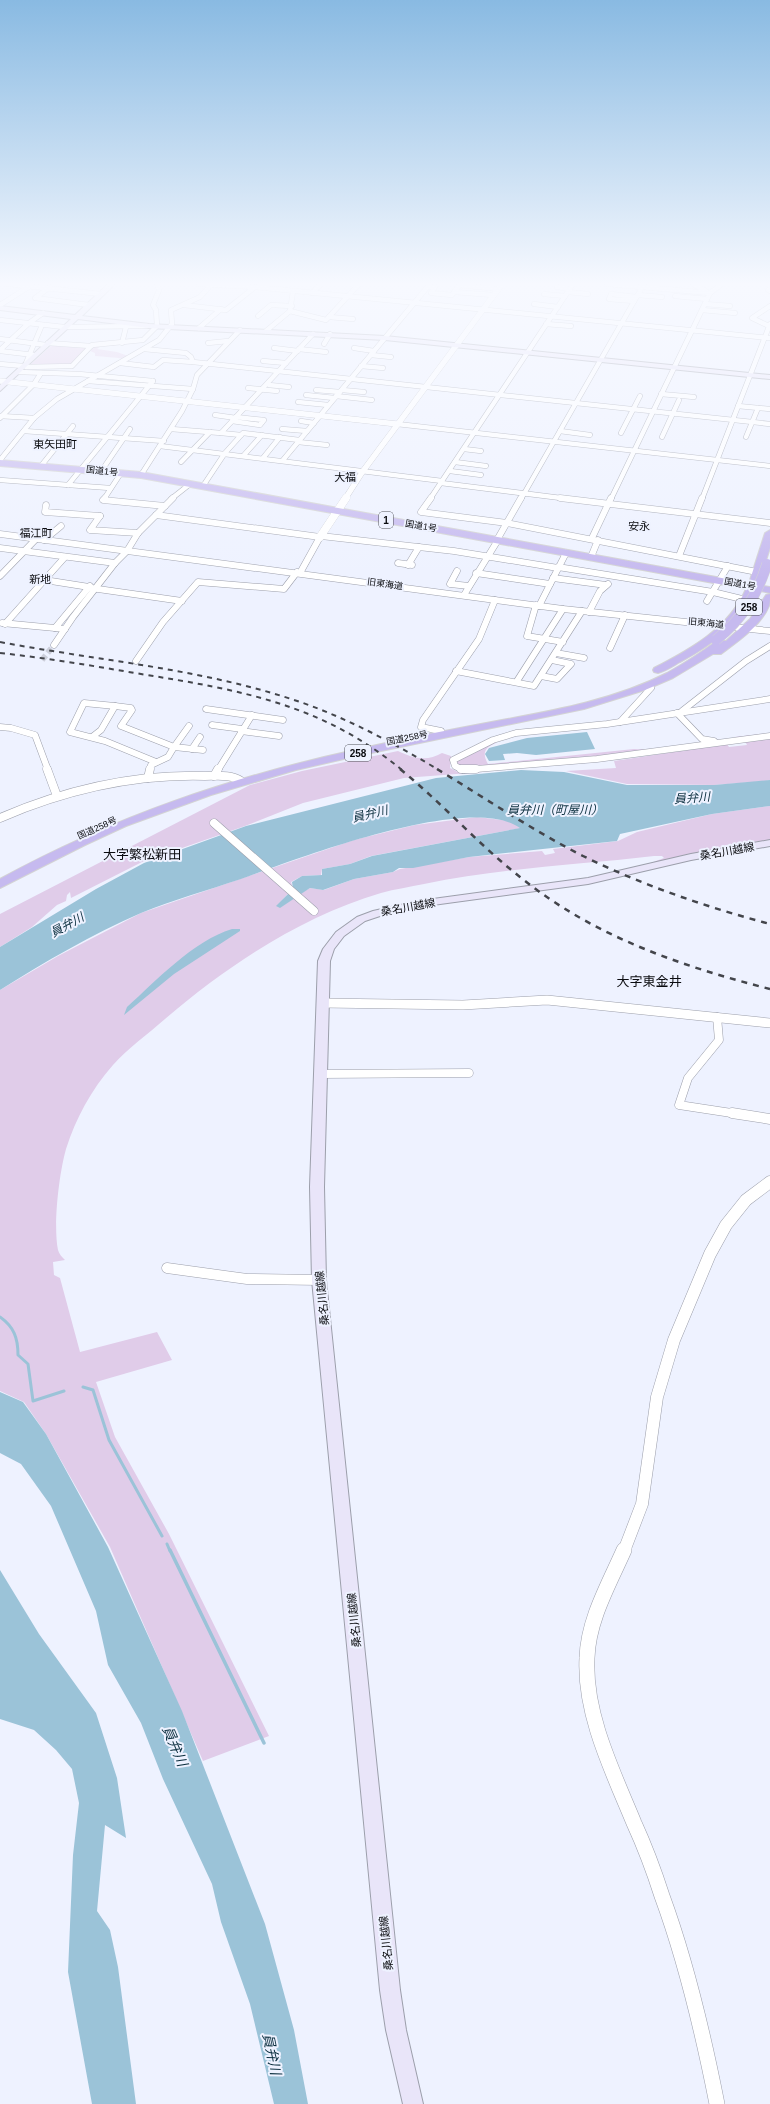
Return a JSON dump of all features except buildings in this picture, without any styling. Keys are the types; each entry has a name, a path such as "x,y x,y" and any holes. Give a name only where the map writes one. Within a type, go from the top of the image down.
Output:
{"highway":[{"name":"国道1号","path":"0,462 102,470 142,475 770,590"},
{"path":"546,710 619,686 656,671 693,650 725,625 746,600 758,572 770,533"},
{"name":"国道258号","path":"0,884 44,858 84,839 144,814 239,779 596,702 646,686 682,668 719,641 748,609 761,583 770,553"},
{"name":"国道258号","path":"0,877 45,852 131,813 239,779 333,753 546,710 590,699 653,677 678,665 735,632 755,610 770,579"},
{"path":"508,722 534,721 604,705 651,688 693,669 733,641 747,628 769,603"}],"main road":[{"name":"桑名川越線","path":"413,2104 396,2030 390,1990 319,1280 317,1187 320,1074 324,968 329,949 334,941 349,927 377,913 418,904 588,881 691,857 769,844"}],"street":[{"path":"15,382 246,406 770,466"},
{"path":"0,462 34,418 57,399 86,382"},
{"path":"100,382 148,387 193,389"},
{"path":"68,485 152,382"},
{"path":"142,475 171,429 193,389 195,382"},
{"path":"221,433 268,382"},
{"path":"283,460 347,382"},
{"path":"379,382 770,424"},
{"path":"136,661 163,622 199,581 284,589 299,572 363,471 428,382"},
{"path":"508,382 450,471 421,512 507,523 592,538 758,572"},
{"path":"464,595 588,382"},
{"path":"592,538 667,382"},
{"path":"679,556 694,514 747,382"},
{"path":"1,417 34,384"},
{"path":"266,385 289,387"},
{"path":"248,388 277,391"},
{"path":"316,390 372,400"},
{"path":"306,395 364,392"},
{"path":"661,394 694,397"},
{"path":"621,433 640,396"},
{"path":"662,437 679,400"},
{"path":"298,402 328,405"},
{"path":"738,406 770,409"},
{"path":"746,438 758,408"},
{"path":"215,415 235,419 260,424 264,420 235,419"},
{"path":"1,417 34,418"},
{"path":"301,421 314,423"},
{"path":"41,466 73,426"},
{"path":"102,470 130,429"},
{"path":"171,429 241,435 243,433 280,437 311,447"},
{"path":"282,429 306,432"},
{"path":"24,431 164,441"},
{"path":"560,431 590,435"},
{"path":"181,462 210,432"},
{"path":"203,486 225,453 241,435"},
{"path":"244,455 262,435"},
{"path":"263,458 280,437"},
{"path":"297,442 327,445"},
{"path":"160,446 244,455 609,504 770,523"},
{"path":"464,449 481,451"},
{"path":"455,462 486,466"},
{"path":"450,471 482,475"},
{"path":"121,473 103,500 165,506"},
{"path":"0,480 110,488"},
{"path":"55,628 112,563 127,551 138,533 190,484"},
{"path":"46,505 45,512 100,516 90,530 138,533"},
{"path":"156,515 321,537 488,556 713,592 746,600"},
{"path":"44,540 61,526"},
{"name":"旧東海道","path":"0,534 299,572 563,609 725,625 770,631"},
{"path":"0,576 36,539"},
{"path":"591,557 598,540"},
{"path":"398,563 410,565 419,547"},
{"path":"0,548 112,563"},
{"path":"563,642 528,636 538,605 566,552"},
{"path":"2,624 65,557"},
{"path":"707,600 728,566"},
{"path":"456,571 450,584 469,586"},
{"path":"476,573 550,584"},
{"path":"589,612 600,591 614,576"},
{"path":"553,578 606,585"},
{"path":"51,581 182,601"},
{"path":"54,645 91,587"},
{"path":"441,731 421,728 433,705 479,639 495,600"},
{"path":"517,681 563,609"},
{"path":"456,671 517,681 534,686 582,611"},
{"path":"610,648 625,615"},
{"path":"2,624 64,629"},
{"path":"679,713 746,661 770,646"},
{"path":"556,653 584,658"},
{"path":"541,676 557,679 571,664 552,660"},
{"path":"620,722 651,688"},
{"path":"770,700 620,722 516,733 492,740 453,760 453,763 463,770 554,763 770,736"},
{"path":"156,762 92,737 70,732 84,703 115,706 132,710 122,726 174,747 203,750"},
{"path":"92,737 101,730 115,706"},
{"path":"206,709 283,720"},
{"path":"679,713 687,726 693,727 704,740 739,740"},
{"path":"214,776 241,730 252,715"},
{"path":"212,725 279,736"},
{"path":"148,778 151,765 168,757 190,726"},
{"path":"0,727 11,728 35,735 57,796"},
{"path":"192,749 200,737"},
{"path":"0,818 57,796 148,778 214,776 239,779"},
{"path":"214,823 314,910"},
{"path":"323,1003 463,1005 547,1000 770,1023"},
{"path":"717,1017 719,1040 688,1078 679,1105 770,1119"},
{"path":"320,1074 469,1073"},
{"path":"717,2104 704,2035 688,1974 645,1850 607,1755 588,1681 586,1659 590,1636 602,1601 638,1517 645,1487 657,1397 670,1349 720,1234 740,1205 760,1188 770,1182"},
{"path":"167,1268 247,1279 319,1280"}],"shaded area":[{"path":"770,733 770,780 766,781 714,785 627,784 566,771 616,768 614,761 727,744 729,747 747,745 734,737"},
{"path":"494,741 496,743 485,751 485,757 488,764 634,749 659,750 590,759 467,768 457,766 456,761"},
{"path":"398,751 409,756 420,758 436,756 442,753 451,756 450,768 458,772 483,772 404,778 303,803 245,826 142,862 71,898 70,892 67,895 66,901 57,905 32,927 0,947 0,914 250,785 302,771"},
{"path":"770,806 770,840 735,844 632,870 664,858 662,856 654,856 481,874 381,893 323,915 294,929 267,945 214,980 189,999 138,1041 119,1059 91,1094 74,1126 63,1159 56,1214 56,1227 58,1250 65,1260 53,1262 54,1275 60,1278 80,1352 157,1332 172,1360 96,1382 115,1437 169,1534 269,1736 203,1761 110,1547 46,1434 24,1402 0,1391 0,990 58,956 141,913 354,840 415,825 477,817 511,821 521,828 371,856 350,864 322,869 321,875 302,876 291,882 293,888 277,906 310,888 324,890 354,879 393,872 400,869 469,857 542,851 545,855 555,853 553,849 618,841 637,832 712,814"}],"water":[{"path":"587,732 595,749 536,755 517,753 503,754 505,760 489,761 485,754 489,748 527,738"},
{"name":"員弁川（町屋川）","path":"521,770 564,772 627,785 714,785 770,780 770,806 712,814 620,834 617,841 469,857 413,868 399,868 393,872 354,879 323,890 310,888 280,908 276,906 293,889 292,882 302,876 322,875 322,869 350,864 372,856 520,828 496,819 463,818 425,823 383,832 301,858 141,913 69,949 0,990 0,947 96,889 144,863 246,826 436,778"},
{"path":"232,929 240,929 240,931 174,974 124,1015 127,1007 176,962 203,942"},
{"name":"員弁川","path":"0,1392 23,1402 46,1434 108,1547 182,1711 265,1924 294,2030 308,2104 274,2104 250,2004 221,1922 212,1884 163,1779 141,1723 108,1665 96,1611 51,1506 21,1464 0,1453"},
{"path":"0,1570 39,1634 96,1713 117,1778 126,1838 105,1825 97,1911 110,1930 118,1967 136,2104 92,2104 68,1972 73,1855 79,1803 72,1769 56,1750 34,1730 0,1719"}],"waterway":[{"path":"0,1317 12,1329 16,1338 18,1355 28,1364 33,1401 64,1391"},
{"path":"83,1387 93,1390 109,1440 162,1536"},
{"path":"167,1544 170,1551"},
{"path":"170,1550 264,1743"}],"tunnel":[{"path":"42,660 54,645"}],"railway":[{"path":"0,642 153,667 266,691 303,703 356,725 439,770"},
{"path":"0,653 70,662 212,686 279,703 341,729 372,748 402,770"},
{"path":"400,769 520,877 548,898 577,916 607,932 671,959 703,970 770,989"},
{"path":"437,769 545,836 605,867 651,886 722,910 770,924"}],"district":[{"name":"東矢田町","path":"55,444"},
{"name":"大福","path":"345,477"},
{"name":"安永","path":"639,526"},
{"name":"福江町","path":"36,533"},
{"name":"新地","path":"40,579"},
{"name":"大字繁松新田","path":"142,854"},
{"name":"大字東金井","path":"649,981"}]}
